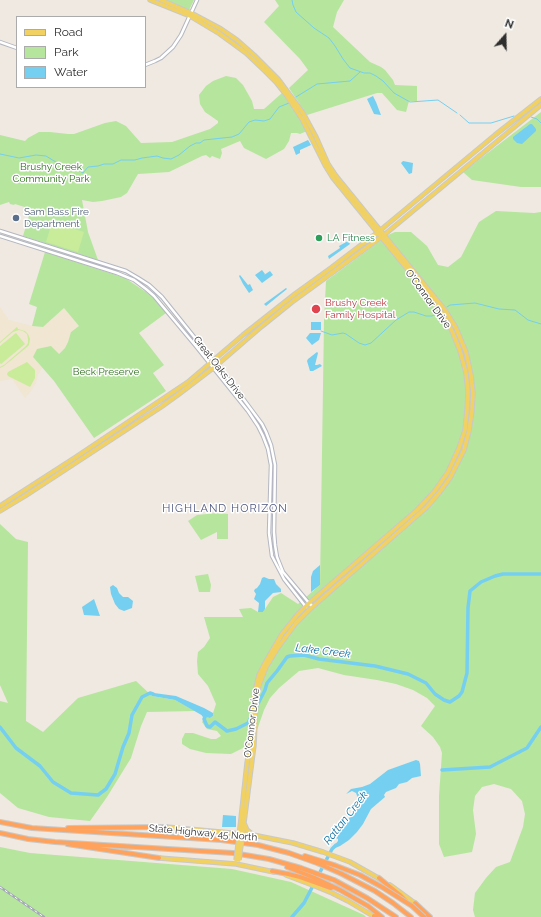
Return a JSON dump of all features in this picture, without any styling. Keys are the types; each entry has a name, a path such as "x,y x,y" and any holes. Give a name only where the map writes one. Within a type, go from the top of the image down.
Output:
{"highway":[{"name":"State Highway 45 North","path":"0,822 32,828 221,840 240,842 273,849 317,863 342,874 369,888 393,903 411,917"},
{"path":"53,829 75,827 166,827"},
{"name":"State Highway 45 North","path":"0,833 28,839 55,842 218,851 269,859 301,868 334,880 361,894 396,917"},
{"path":"55,842 159,858"},
{"path":"289,853 300,854 345,869 367,879 396,895 412,906 423,917"},
{"path":"275,861 330,885 356,899 382,917"},
{"path":"272,871 307,879 356,899"},
{"path":"379,878 401,894 423,917"},
{"path":"415,903 431,917"}],"main road":[{"name":"O'Connor Drive","path":"150,0 190,14 235,44 266,70 287,96 302,119 334,180 358,206 363,209 379,231"},
{"name":"O'Connor Drive","path":"161,0 221,29 237,40 278,78 303,112 328,164 352,199 383,236 442,313 452,331 460,351 466,372 468,392 465,430 460,448 448,472 434,492 417,510 307,605 282,634 259,685 256,700 247,802 241,835"},
{"path":"0,506 188,382 243,335 379,231 541,99"},
{"path":"510,130 513,125 541,102"},
{"path":"0,511 175,397 292,302 383,236 541,105"},
{"path":"500,138 506,128 528,109"},
{"name":"O'Connor Drive","path":"276,648 312,606 421,512 435,498 450,478 458,464 464,450 469,431 473,393 471,375 466,352 456,328 445,310 383,236"},
{"path":"306,292 305,288 309,284"},
{"path":"292,302 301,290"},
{"path":"137,423 137,418 166,399 171,393"},
{"path":"102,445 106,439 132,422 133,419"},
{"name":"O'Connor Drive","path":"237,865 247,763 254,729"},
{"path":"244,822 247,830 253,834"},
{"path":"166,827 241,835 253,834 276,838 307,846 339,858 360,867 379,878"},
{"path":"159,858 237,865 272,871 321,888 348,901 375,917"},
{"path":"401,894 415,903"}],"street":[{"path":"146,65 161,58 173,47 181,35 197,0"},
{"path":"0,42 16,48"},
{"name":"Great Oaks Drive","path":"0,231 123,270 149,285 162,297 215,366 232,392 258,426 268,449 271,465 269,534 272,556 284,579 307,605 312,606"},
{"name":"Great Oaks Drive","path":"0,236 117,273 134,280 158,301 212,362"},
{"name":"Great Oaks Drive","path":"215,366 236,389 262,424 271,445 275,465 274,532 277,557 283,572 309,610"},
{"path":"232,392 236,389"}],"shaded area":[{"path":"0,307 9,320 32,326 43,327 64,308 79,326 71,332 65,348 58,354 33,357 42,368 36,383 25,398 12,379 0,381"}],"green space":[{"path":"164,0 194,0 189,10"},
{"path":"275,0 344,0 337,12 333,27 370,62 385,70 395,85 417,86 417,101 409,101 406,112 397,110 382,93 377,93 307,115 289,88 308,70 300,59 264,22 279,6"},
{"name":"Brushy Creek Community Park","path":"226,76 236,78 243,85 252,101 254,109 264,109 282,93 307,131 300,134 291,133 289,141 284,149 266,159 244,148 240,141 221,149 222,153 220,159 212,156 210,158 206,155 169,172 138,174 127,193 121,197 93,202 82,200 88,232 98,260 23,236 31,209 10,204 9,202 0,205 0,135 25,141 39,132 74,134 105,123 116,121 126,126 141,143 172,142 210,129 218,123 218,121 205,112 200,104 199,95 206,86 213,81"},
{"path":"541,112 541,187 521,187 472,180 463,172"},
{"path":"496,211 541,212 541,917 475,917 473,910 475,893 496,867 510,862 523,827 525,814 522,801 511,789 494,784 482,787 475,796 473,810 476,834 472,852 444,857 439,844 439,796 442,753 433,737 421,726 435,706 427,698 413,690 396,684 344,675 318,668 299,671 270,698 256,733 251,742 245,747 231,754 206,753 190,749 182,744 182,739 185,733 193,733 211,739 216,739 221,736 217,731 207,729 202,722 205,717 210,718 213,716 216,704 208,686 198,674 198,652 204,647 210,638 204,617 243,617 239,609 251,608 258,612 263,612 273,597 281,593 298,604 320,585 324,321 326,281 388,235 395,232 411,232 427,246 438,265 448,267 461,257 479,222"},
{"path":"52,222 84,232 78,252 46,242"},
{"name":"Beck Preserve","path":"45,252 125,278 146,292 166,313 139,333 164,365 153,373 166,391 94,438 54,381 33,357 37,349 51,346 59,354 65,348 71,332 79,326 64,308 43,327 32,326 37,307 29,304"},
{"path":"17,327 28,334 30,339 29,345 0,368 28,343 27,334 19,330 13,332 0,343"},
{"path":"16,333 25,344 1,364 0,346"},
{"path":"27,362 35,370 35,378 30,387 8,376 7,374 8,372"},
{"path":"217,513 228,514 228,539 217,539 217,532 201,540 188,521 197,515"},
{"path":"0,524 16,539 28,542 26,721 43,732 78,698 136,681 152,696 175,700 195,711 147,712 131,758 90,821 49,817 18,808 0,793 0,701 8,703 0,685"},
{"path":"208,574 211,585 210,592 199,592 195,576"},
{"path":"0,847 30,853 232,869 291,882 366,917 0,917"}],"water":[{"path":"373,96 381,115 374,114 367,99"},
{"path":"532,124 536,131 522,144 517,143 513,137"},
{"path":"308,140 311,145 300,150 300,153 296,155 293,147"},
{"path":"403,161 413,163 412,173 409,174 401,163"},
{"path":"348,241 350,244 329,259 328,256 340,248 339,246"},
{"path":"262,270 265,274 264,275 270,271 273,275 262,283 255,275"},
{"path":"240,275 248,285 250,284 253,290 249,293 239,276"},
{"path":"286,288 287,289 266,306 264,304"},
{"path":"311,322 321,322 321,330 311,330"},
{"path":"310,333 321,333 319,340 312,345 306,338"},
{"path":"317,352 315,365 320,364 322,366 310,371 307,361"},
{"path":"320,565 320,585 311,592 311,577 313,571"},
{"path":"264,577 274,579 276,584 281,589 281,592 273,593 265,601 265,609 263,612 258,612 259,603 254,599 256,594 254,591"},
{"path":"113,585 123,597 128,597 133,601 132,608 124,611 119,609 111,594 110,587"},
{"path":"94,599 100,616 84,615 82,607"},
{"path":"150,693 176,696 204,708 213,713 213,716 210,718 205,717 175,700 152,696"},
{"path":"416,760 419,761 420,764 421,776 412,778 407,782 399,784 396,788 386,792 384,795 385,797 371,809 357,832 349,840 333,849 332,848 338,841 336,838 341,829 359,805 356,793 352,791 346,794 351,789 370,784 388,770"},
{"path":"223,815 236,816 236,827 222,827"}],"waterway":[{"path":"292,0 296,12 314,28 329,38 350,68 376,76 394,93 410,102 438,100 457,113"},
{"path":"296,97 317,84 350,81 360,72"},
{"path":"76,169 83,173 88,167 113,164 121,160 135,160 157,156 171,159 179,155 190,146 204,140 232,137 239,134 249,122 270,119 279,107 289,103"},
{"path":"460,115 469,123 491,123 514,116"},
{"path":"531,117 537,119 541,123"},
{"path":"0,154 19,158 36,155 46,156 59,164 72,167"},
{"path":"447,307 450,305 475,303 499,309 515,310 528,320 541,324"},
{"path":"321,331 332,335 343,333 365,345 371,343 396,320 409,312 426,316 432,316 438,313"},
{"name":"Lake Creek","path":"203,714 207,726 210,727 215,722 227,731 236,729 248,723 267,683 287,657 304,655 319,659 375,666 408,674 426,683 435,694 450,702 462,692 467,673 468,608 470,591 481,582 503,574 541,574"},
{"name":"Lake Creek","path":"0,727 16,748 40,766 53,782 71,793 98,795 106,789 115,774 129,733 132,715 142,697 150,693 153,694"},
{"name":"Rattan Creek","path":"442,770 490,767 527,748 541,727"},
{"name":"Rattan Creek","path":"292,917 304,903 332,849 336,845"}],"railway":[{"path":"0,887 44,917"}],"place":[{"name":"Sam Bass Fire Department","path":"16,218"},
{"name":"LA Fitness","path":"319,238"},
{"name":"Brushy Creek Family Hospital","path":"316,309"}],"district":[{"name":"HIGHLAND HORIZON","path":"225,509"}]}
